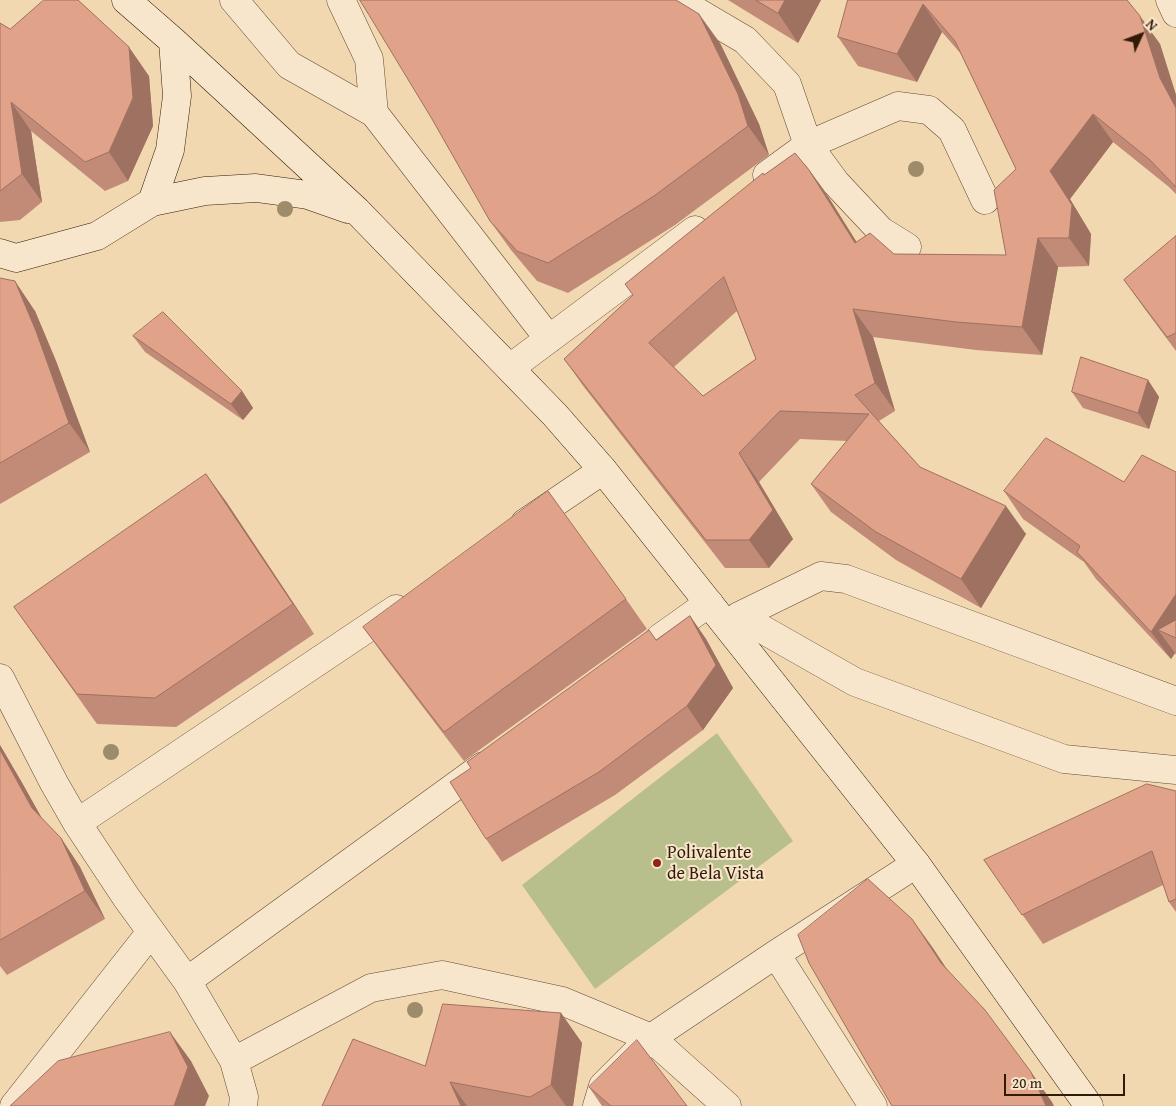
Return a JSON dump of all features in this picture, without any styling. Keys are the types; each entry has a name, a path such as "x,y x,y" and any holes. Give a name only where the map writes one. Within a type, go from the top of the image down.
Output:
{"street":[{"path":"126,0 357,211 554,415 603,470 709,603 733,621 854,682 1064,759 1176,770"},
{"path":"234,0 289,64 374,113 549,339"},
{"path":"341,0 369,59 374,113"},
{"path":"677,0 744,40 787,84 808,145 836,182 881,231 906,247"},
{"path":"1170,0 1176,13"},
{"path":"152,202 170,150 176,96 173,41"},
{"path":"745,192 808,145 898,106 929,110 952,130 985,200"},
{"path":"0,253 16,258 97,236 152,202 205,191 256,188 308,195 357,211"},
{"path":"510,368 714,215"},
{"path":"504,536 603,470"},
{"path":"733,621 821,576 846,579 1176,701"},
{"path":"78,823 414,597"},
{"path":"637,655 709,603"},
{"path":"733,621 916,864 1089,1106"},
{"path":"0,678 54,783 78,823 151,932 187,981 234,1061 244,1097 243,1106"},
{"path":"187,981 500,754"},
{"path":"597,1106 603,1086 651,1038 776,954 916,864"},
{"path":"14,1106 151,932"},
{"path":"776,954 873,1106"},
{"path":"234,1061 371,988 442,975 562,1001 651,1038 727,1106"}],"green space":[{"name":"Polivalente de Bela Vista","path":"717,733 793,841 595,989 522,885"}],"building":[{"path":"44,0 78,0 129,47 133,98 109,152 85,162 11,102 22,174 0,191 0,23 10,29"},
{"path":"360,0 676,0 699,14 738,94 748,126 654,196 548,263 517,251 490,221 432,119"},
{"path":"756,0 785,0 778,13"},
{"path":"848,0 1127,0 1140,16 1160,78 1176,108 1176,187 1149,159 1093,114 1050,171 1072,205 1069,238 1038,238 1022,327 956,322 853,309 875,383 855,395 920,467 1006,506 961,579 876,532 811,484 869,414 780,411 739,453 773,510 749,540 706,540 564,359 633,295 625,284 763,173 764,175 795,153 809,170 855,243 870,233 894,254 1006,255 994,190 1016,169 955,41 923,4 897,54 838,37","holes":["724,277 756,359 703,396 649,343"]},
{"path":"1176,236 1176,333 1167,337 1124,280"},
{"path":"0,278 15,281 36,331 69,423 0,463"},
{"path":"163,312 242,391 231,404 133,336"},
{"path":"1081,357 1148,380 1138,413 1072,392"},
{"path":"1046,438 1124,482 1142,455 1176,472 1176,594 1151,632 1077,552 1080,546 1004,491"},
{"path":"206,474 293,604 155,698 77,694 14,607"},
{"path":"548,491 626,599 444,732 363,627"},
{"path":"690,616 716,665 687,706 599,772 486,839 450,782 471,768 467,762 649,630 656,640"},
{"path":"1176,620 1176,638 1158,630"},
{"path":"0,750 32,808 61,838 85,891 0,940"},
{"path":"1147,784 1176,791 1176,899 1169,902 1152,851 1022,915 984,860"},
{"path":"868,879 912,919 941,963 985,1010 1031,1072 1046,1106 892,1106 809,963 798,935"},
{"path":"443,1004 561,1013 551,1085 530,1097 450,1082 461,1106 322,1106 353,1039 425,1066"},
{"path":"170,1032 188,1067 174,1106 10,1106 58,1061"},
{"path":"637,1040 687,1106 611,1106 589,1087"}],"place":[{"name":"Polivalente de Bela Vista","path":"657,863"}]}
